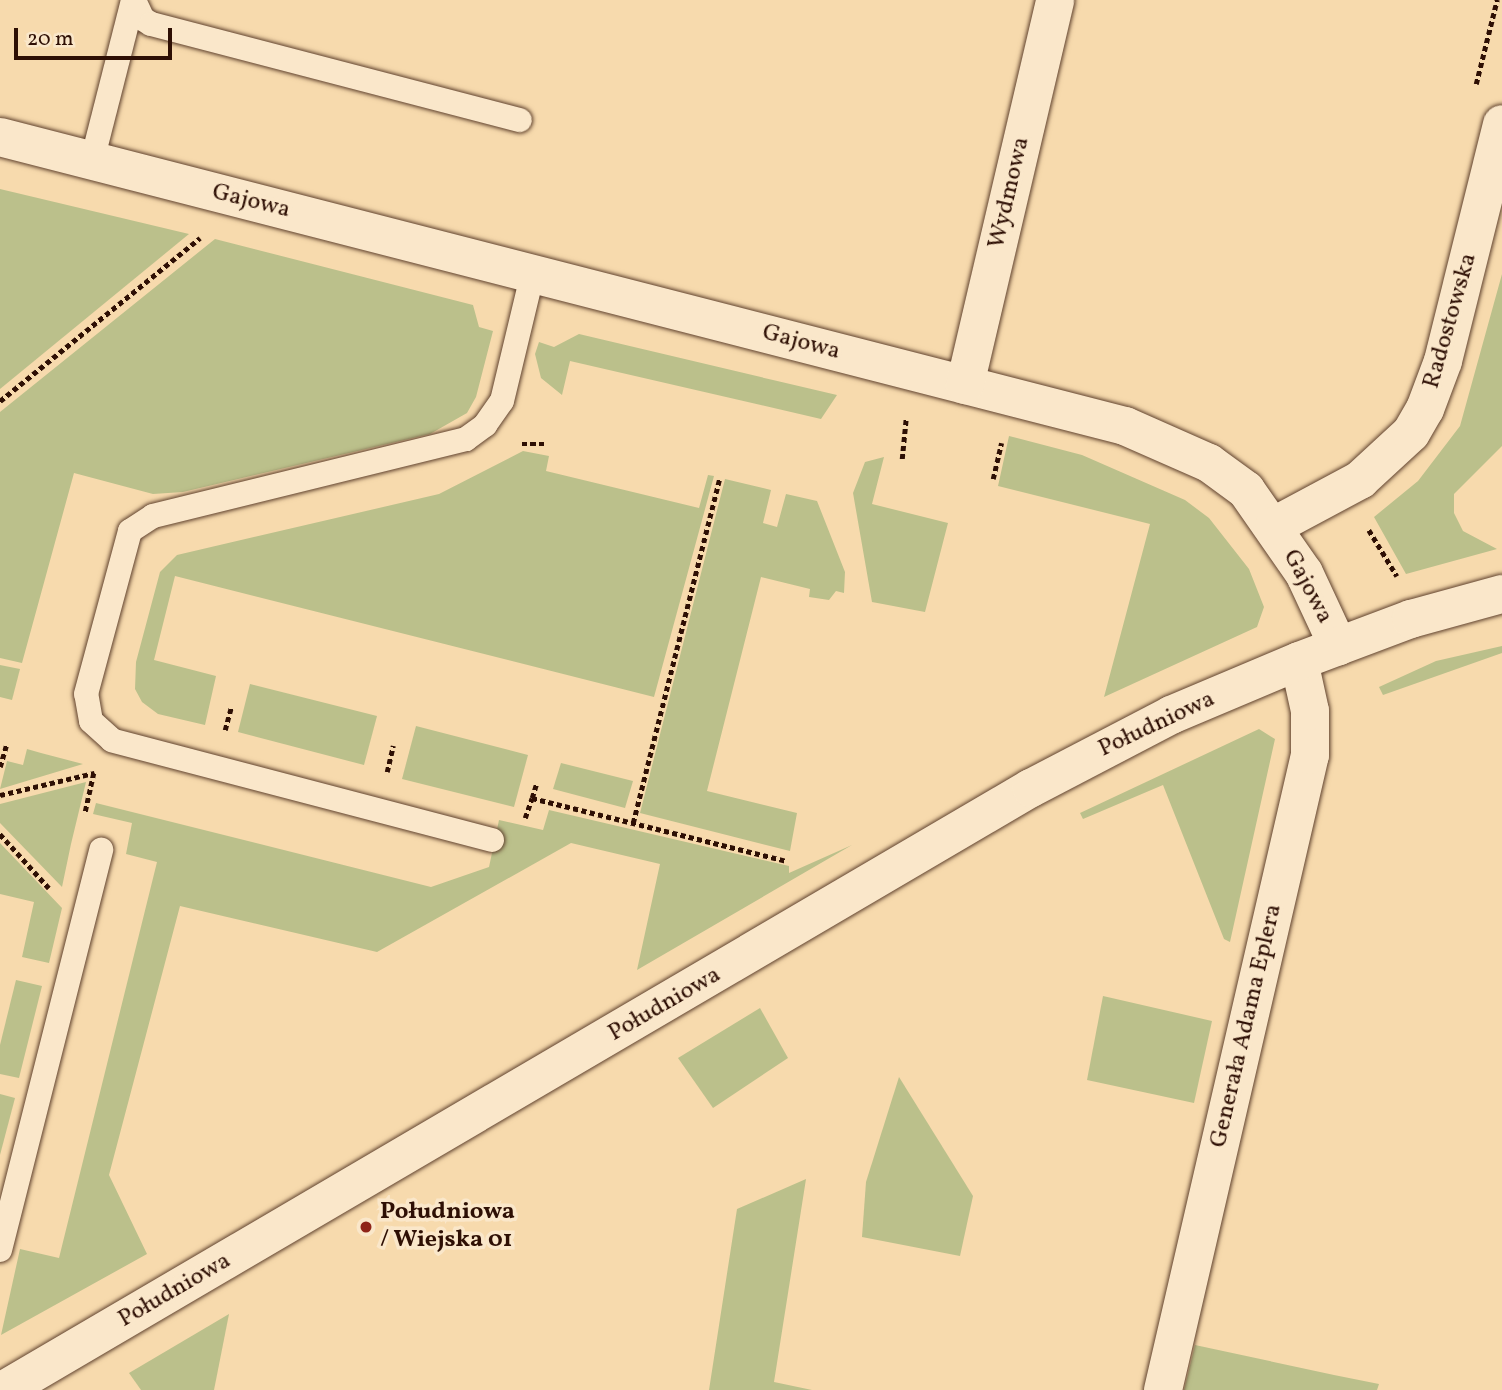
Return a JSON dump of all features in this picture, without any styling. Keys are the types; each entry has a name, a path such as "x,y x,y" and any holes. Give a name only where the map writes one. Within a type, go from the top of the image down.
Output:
{"street":[{"name":"Wydmowa","path":"965,385 1055,0"},
{"name":"Radostowska","path":"1274,526 1339,495 1411,433 1437,383 1502,124"},
{"name":"Gajowa","path":"0,137 1086,414 1209,463 1246,490 1274,526 1304,573 1338,646 1411,619 1502,594"},
{"name":"Południowa","path":"4,1390 1031,788 1171,715 1338,646"},
{"name":"Generała Adama Eplera","path":"1163,1390 1310,755 1310,711 1298,661"}],"lane":[{"path":"133,0 143,19 151,23 520,120"},
{"path":"92,161 133,0"},
{"path":"492,840 112,740 91,721 86,694 130,531 153,516 466,439 485,425 502,401 533,272"},
{"path":"0,1250 101,850"}],"path":[{"path":"0,401 203,236"},
{"path":"902,459 907,413"},
{"path":"993,480 1002,439"},
{"path":"511,447 547,444"},
{"path":"633,823 719,480"},
{"path":"1339,495 1383,549 1411,619"},
{"path":"222,741 231,707"},
{"path":"0,768 7,743"},
{"path":"384,782 393,746"},
{"path":"515,815 528,819 536,785"},
{"path":"532,798 787,861"},
{"path":"0,834 55,894"}],"green space":[{"path":"0,189 189,234 0,389"},
{"path":"215,239 473,305 479,327 493,331 476,397 467,413 430,434 183,492 153,494 74,473 22,663 0,658 0,412"},
{"path":"1502,274 1502,446 1454,494 1454,513 1463,531 1497,549 1406,574 1374,517 1418,481 1460,426"},
{"path":"579,334 837,395 821,419 570,361 562,395 541,378 535,354 539,342 554,347"},
{"path":"1009,436 1082,455 1185,500 1209,518 1249,569 1264,607 1257,627 1104,697 1150,524 998,486"},
{"path":"523,451 549,456 546,471 699,508 708,475 714,476 654,697 175,576 154,660 216,676 205,725 158,714 142,702 135,689 136,662 160,572 177,555 439,494"},
{"path":"884,457 872,504 948,523 925,612 872,602 853,493 865,462"},
{"path":"725,479 771,490 763,523 777,527 786,494 817,501 845,572 844,593 836,591 829,600 809,597 810,589 761,577 707,791 797,813 790,851 640,813"},
{"path":"1502,646 1502,653 1383,695 1379,687 1436,661"},
{"path":"0,665 20,669 12,700 0,697"},
{"path":"250,684 377,716 364,765 238,732"},
{"path":"416,726 528,755 514,807 402,779"},
{"path":"1259,729 1275,739 1230,942 1224,939 1163,785 1083,819 1080,813"},
{"path":"27,749 83,764 0,789 7,761 23,765"},
{"path":"561,763 633,781 625,808 553,789"},
{"path":"86,782 62,887 0,823 0,804"},
{"path":"96,803 431,887 489,867 499,820 543,830 549,810 789,866 789,873 852,845 637,970 660,864 571,843 377,952 180,906 109,1175 147,1254 1,1335 20,1249 59,1258 157,862 126,854 132,823 93,814"},
{"path":"0,843 62,908 49,963 22,957 34,902 0,894"},
{"path":"16,980 42,986 19,1078 0,1074 0,1045"},
{"path":"1103,996 1212,1021 1194,1103 1087,1080"},
{"path":"760,1008 788,1058 713,1108 678,1058"},
{"path":"899,1077 973,1196 960,1256 862,1237 866,1182"},
{"path":"0,1094 15,1098 0,1155"},
{"path":"806,1179 774,1382 812,1390 709,1390 737,1209"},
{"path":"229,1314 214,1390 141,1390 129,1373"},
{"path":"1195,1345 1379,1384 1377,1390 1184,1390"}],"place":[{"name":"Południowa / Wiejska 01","path":"366,1227"}]}
